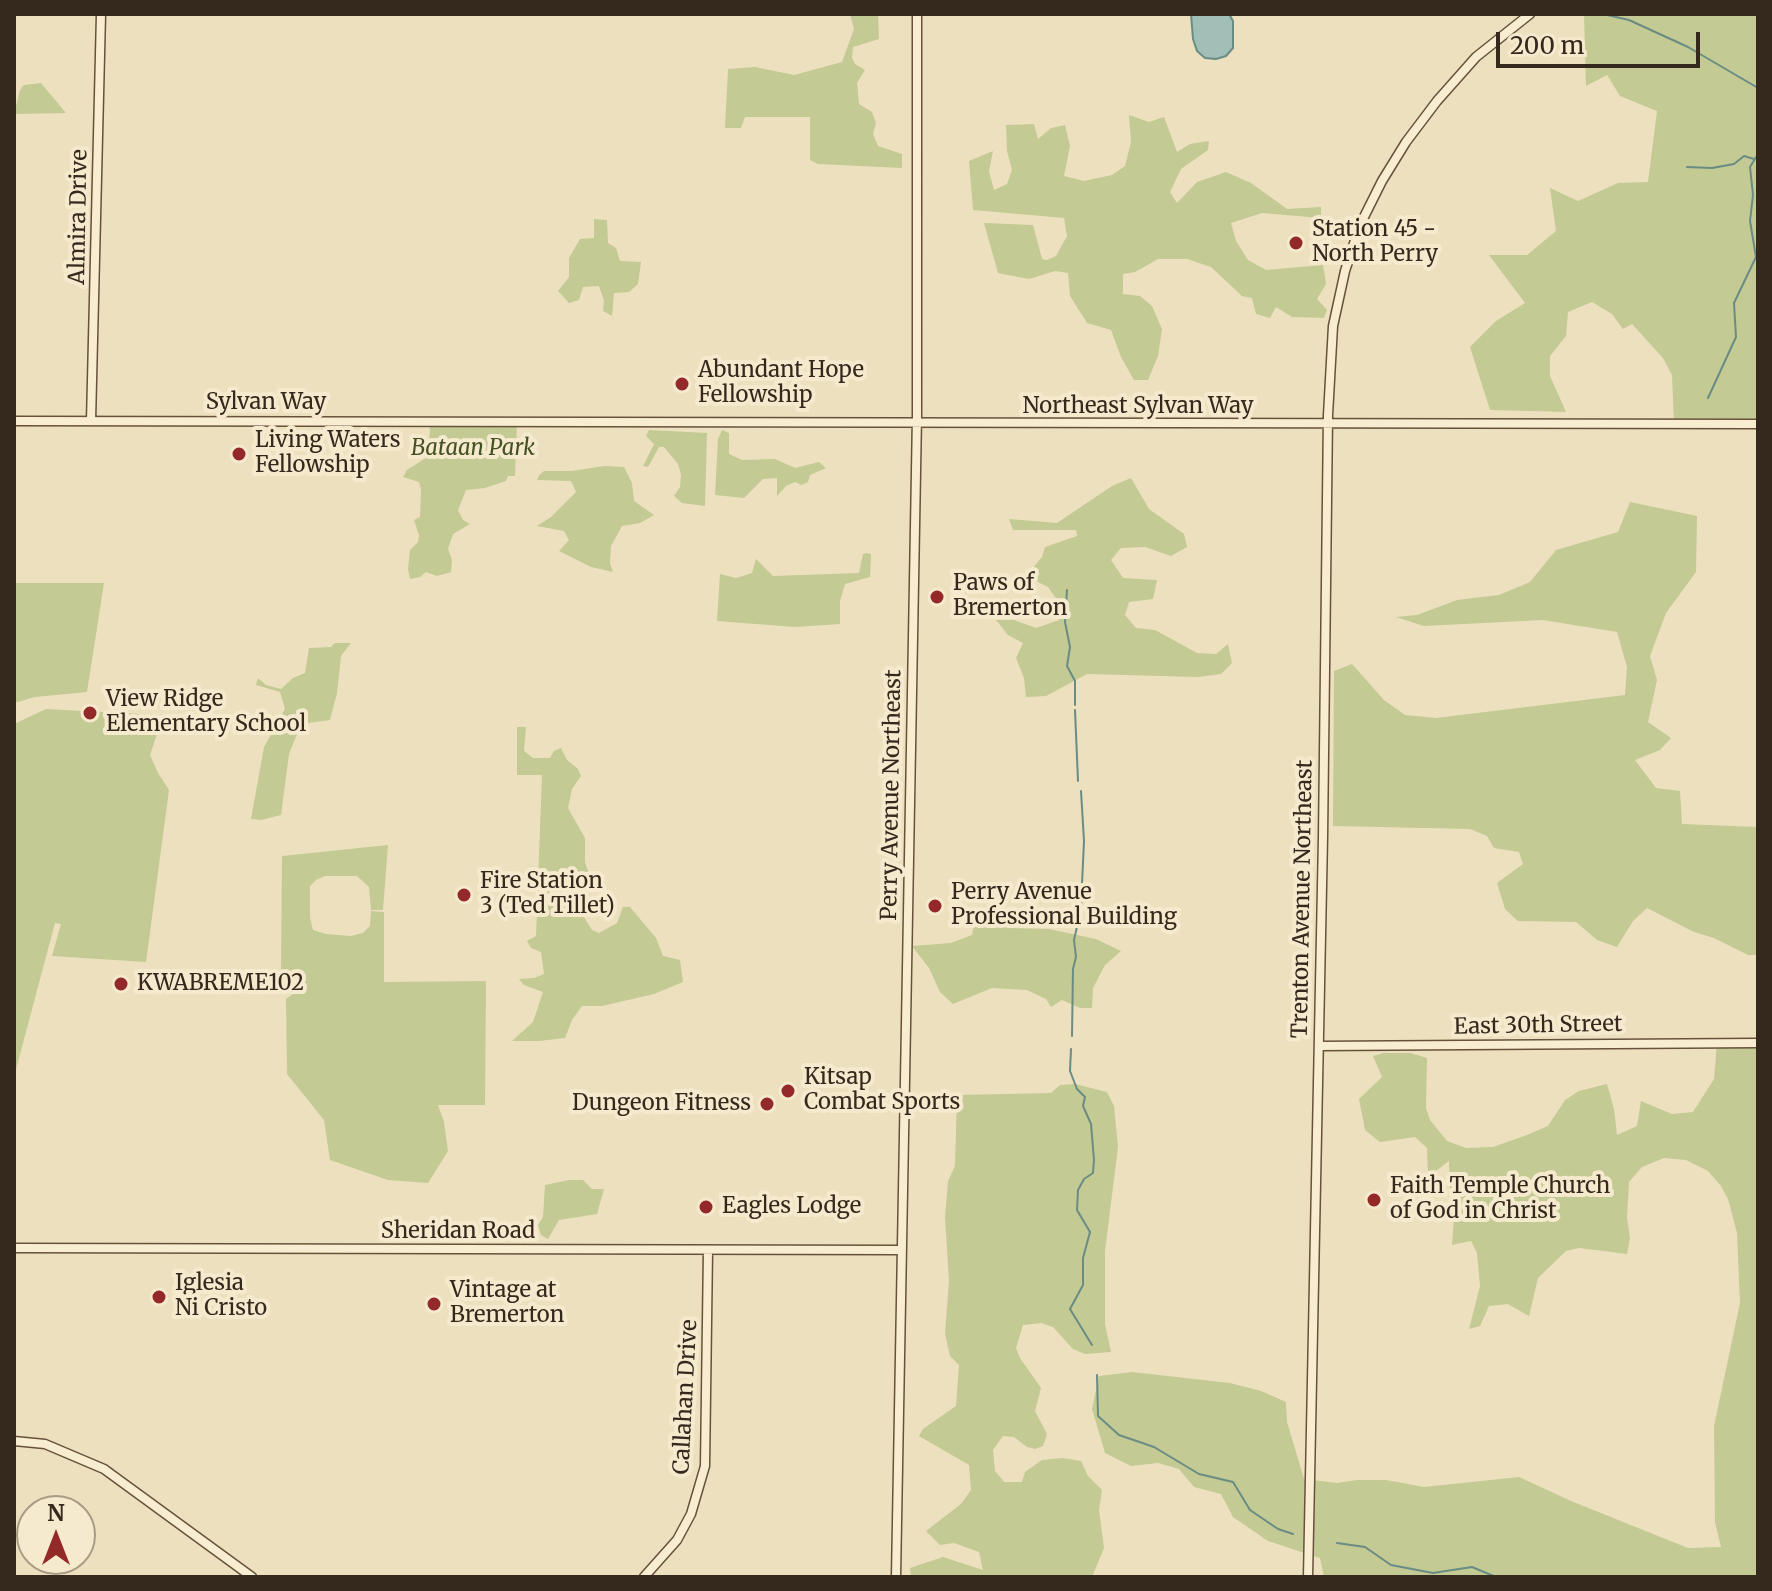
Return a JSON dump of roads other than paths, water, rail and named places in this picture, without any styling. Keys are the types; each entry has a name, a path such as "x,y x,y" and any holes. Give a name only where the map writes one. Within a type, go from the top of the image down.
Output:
{"main road":[{"name":"Almira Drive","path":"91,421 101,14"},
{"name":"Perry Avenue Northeast","path":"896,1577 917,424 917,14"},
{"name":"Trenton Avenue Northeast","path":"1308,1577 1328,425 1333,327 1345,271 1360,225 1382,181 1427,113 1484,49 1530,14"},
{"name":"Sylvan Way","path":"14,421 517,422"},
{"name":"Northeast Sylvan Way","path":"517,422 1758,424"},
{"name":"East 30th Street","path":"1319,1046 1758,1043"},
{"name":"Sheridan Road","path":"14,1248 902,1250"},
{"name":"Callahan Drive","path":"644,1577 677,1540 691,1514 705,1466 708,1250"},
{"path":"14,1441 45,1444 104,1469 252,1577"}],"water":[{"path":"1191,14 1229,14 1233,21 1233,48 1226,56 1205,58 1197,51"}],"waterway":[{"path":"1603,14 1629,20 1688,47 1758,88"},
{"path":"1708,398 1736,337 1734,303 1756,257 1750,221 1753,195 1750,167 1758,154"},
{"path":"1687,167 1712,168 1734,164 1744,156 1754,159"},
{"path":"1067,590 1065,622 1070,647 1067,666 1075,681 1075,705"},
{"path":"1075,710 1078,781"},
{"path":"1081,791 1084,841 1082,884"},
{"path":"1072,1036 1074,940 1082,892"},
{"path":"1071,1049 1070,1071 1077,1089 1085,1097 1083,1106 1091,1124 1094,1160 1093,1173 1084,1179 1078,1190 1077,1210 1090,1232 1083,1258 1083,1285 1070,1309 1092,1345"},
{"path":"1097,1375 1098,1416 1119,1435 1154,1447 1199,1474 1233,1482 1250,1510 1278,1529 1293,1534"},
{"path":"1337,1543 1365,1547 1391,1565 1433,1573 1472,1567 1496,1577"}],"place":[{"name":"Station 45 - North Perry","path":"1296,243"},
{"name":"Abundant Hope Fellowship","path":"682,384"},
{"name":"Living Waters Fellowship","path":"239,454"},
{"name":"Paws of Bremerton","path":"937,597"},
{"name":"View Ridge Elementary School","path":"90,713"},
{"name":"Fire Station 3 (Ted Tillet)","path":"464,895"},
{"name":"Perry Avenue Professional Building","path":"935,906"},
{"name":"KWABREME102","path":"121,984"},
{"name":"Kitsap Combat Sports","path":"788,1091"},
{"name":"Dungeon Fitness","path":"767,1104"},
{"name":"Faith Temple Church of God in Christ","path":"1374,1200"},
{"name":"Eagles Lodge","path":"706,1207"},
{"name":"Iglesia Ni Cristo","path":"159,1297"},
{"name":"Vintage at Bremerton","path":"434,1304"}],"park label":[{"name":"Bataan Park","path":"473,449"}]}
